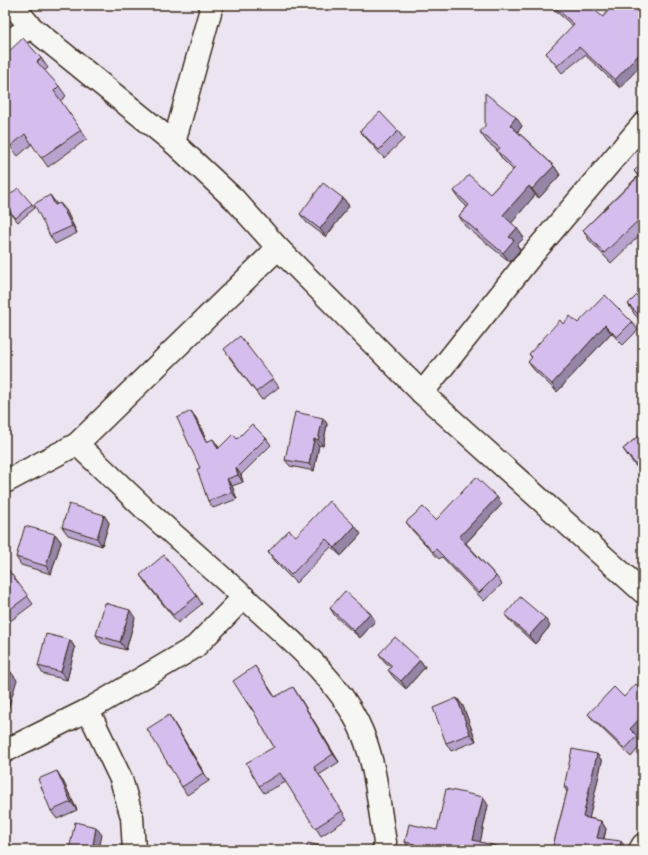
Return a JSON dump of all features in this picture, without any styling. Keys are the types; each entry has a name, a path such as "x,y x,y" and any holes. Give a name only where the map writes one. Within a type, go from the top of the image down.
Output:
{"street":[{"path":"12,5 31,27 174,144 235,200 278,248 422,393 643,592"},
{"path":"174,144 212,5"},
{"path":"5,43 31,27"},
{"path":"422,393 532,255 643,124"},
{"path":"5,482 76,444 278,248"},
{"path":"76,444 146,510 244,597 334,684 358,724 371,761 385,842 384,850"},
{"path":"5,751 88,710 195,647 244,597"},
{"path":"88,710 120,779 132,817 134,850"},
{"path":"640,850 643,845"}],"building":[{"path":"552,5 588,5 603,17 613,5 643,5 643,50 615,80 579,47 557,66 546,53 574,24"},
{"path":"23,38 41,58 37,62 59,86 54,91 81,130 41,158 25,134 11,146 5,139 5,55"},
{"path":"485,93 516,117 510,125 554,166 532,189 529,186 503,215 517,228 509,237 514,240 503,253 459,216 469,205 454,191 469,175 490,194 515,168 497,151 500,148 480,132 485,126"},
{"path":"380,112 398,131 379,150 360,131"},
{"path":"643,162 643,216 604,253 583,230 639,176 634,171"},
{"path":"323,183 343,198 320,229 300,214"},
{"path":"18,188 32,204 16,218 5,206 5,199"},
{"path":"50,195 55,205 60,203 72,226 50,236 34,204"},
{"path":"643,289 643,316 641,317 628,304"},
{"path":"605,295 632,322 617,337 605,325 552,384 528,362 532,357 529,354 560,320 563,324 570,316 578,323"},
{"path":"240,336 273,379 256,392 224,349"},
{"path":"191,411 206,442 213,439 218,449 233,434 237,439 252,424 266,438 236,468 238,475 227,479 232,492 208,501 197,469 200,468 177,418"},
{"path":"295,412 323,418 318,440 314,439 309,464 285,460"},
{"path":"643,432 643,473 623,449"},
{"path":"476,477 497,497 459,537 496,576 479,593 436,549 433,552 406,522 423,507 436,520"},
{"path":"329,501 355,526 335,548 326,539 291,575 268,552 289,530 296,536"},
{"path":"69,504 104,515 97,538 62,527"},
{"path":"25,526 55,534 46,566 16,557"},
{"path":"164,555 197,596 173,615 140,575"},
{"path":"5,566 28,596 5,613"},
{"path":"345,591 370,613 354,631 330,608"},
{"path":"520,597 545,618 529,636 505,615"},
{"path":"105,603 130,610 120,642 96,635"},
{"path":"46,634 70,640 61,672 38,666"},
{"path":"395,637 420,660 401,681 388,670 392,666 379,654"},
{"path":"255,666 275,697 293,687 333,754 314,767 342,811 315,828 280,773 259,786 246,763 274,747 248,702 247,703 233,681"},
{"path":"5,671 11,672 5,692"},
{"path":"636,684 643,691 643,715 630,729 637,736 625,749 588,714 614,687 624,697"},
{"path":"457,698 470,734 446,743 433,708"},
{"path":"169,715 203,773 182,787 147,729"},
{"path":"572,749 597,754 583,817 601,821 597,838 621,841 619,850 552,850 568,788 564,787"},
{"path":"57,771 71,802 51,811 38,779"},
{"path":"446,789 483,797 473,840 506,850 413,850 415,844 405,842 409,824 437,830"},
{"path":"75,822 96,827 93,845 95,846 94,850 69,850"},
{"path":"308,843 332,849 332,850 306,850"}]}
